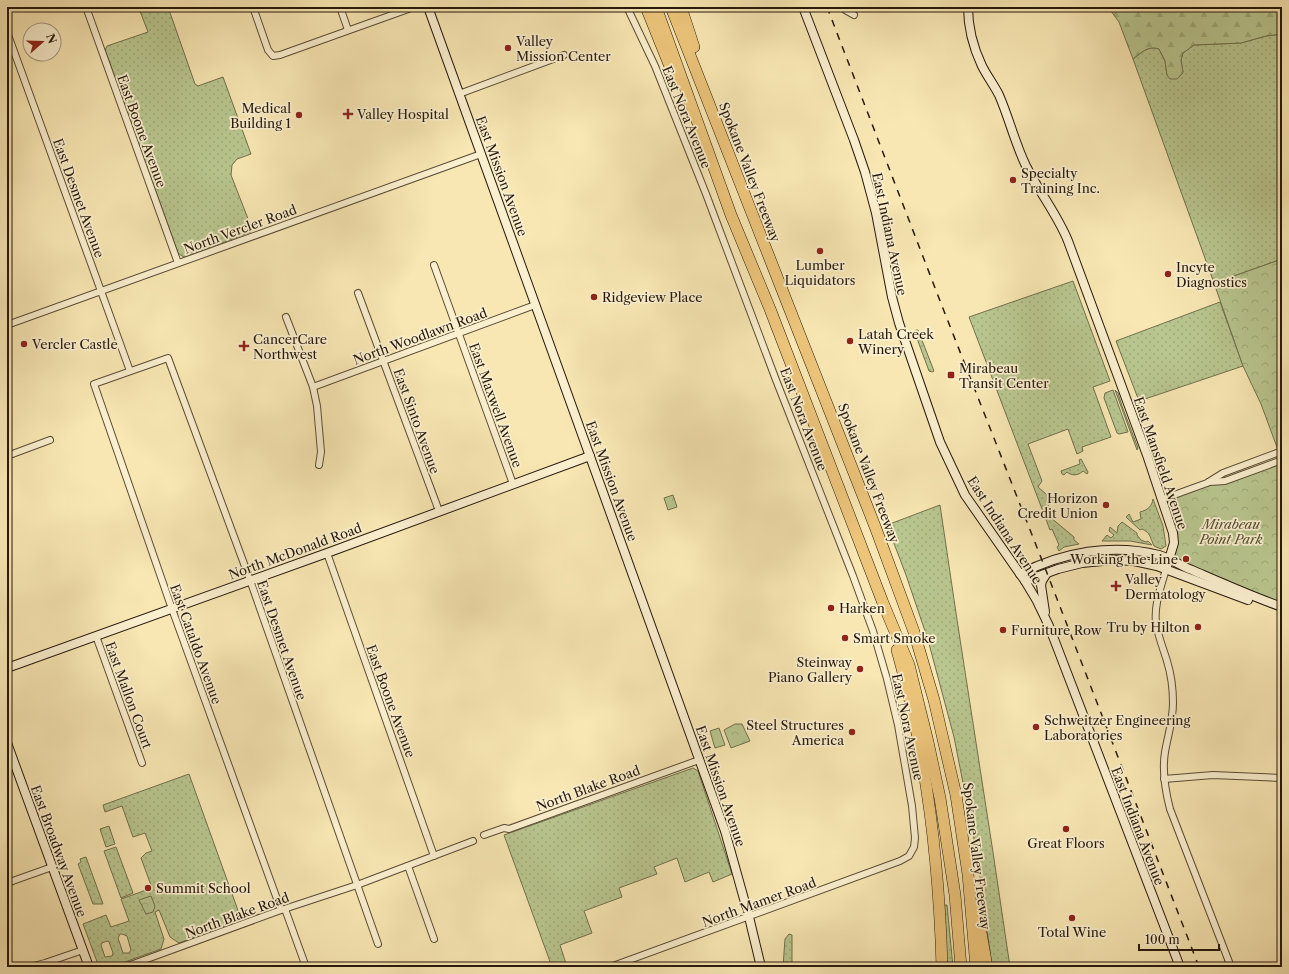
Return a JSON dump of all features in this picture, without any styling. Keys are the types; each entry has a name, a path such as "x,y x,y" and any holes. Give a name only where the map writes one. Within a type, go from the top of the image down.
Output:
{"highway":[{"path":"646,7 731,215"},
{"name":"Spokane Valley Freeway","path":"656,7 731,215 772,316 883,603 909,665 933,763 956,896 961,967"},
{"name":"Spokane Valley Freeway","path":"671,7 748,207 876,529 914,632 934,700 956,795 968,874 976,967"},
{"path":"681,7 721,121 748,207"},
{"path":"883,603 899,657 925,784 936,870 942,967"},
{"path":"968,874 979,915 987,967"}],"street":[{"name":"East Boone Avenue","path":"86,7 178,263"},
{"path":"253,7 268,50 273,56 280,55 414,7"},
{"path":"340,7 348,30"},
{"name":"East Mission Avenue","path":"428,7 725,831 761,967"},
{"name":"East Nora Avenue","path":"627,7 655,66 706,194 868,617 887,679 907,768 915,838 912,852"},
{"name":"East Indiana Avenue","path":"803,7 865,172 876,213 892,297 899,323 940,442 965,495 1025,581 1037,601 1180,967"},
{"path":"844,7 845,10 854,15"},
{"name":"East Mansfield Avenue","path":"968,7 971,34 977,54 1001,100 1026,166 1068,240 1163,499 1174,533 1174,543 1156,606 1156,623 1171,676 1173,703 1173,717 1165,751 1164,779 1170,809 1231,967"},
{"name":"East Desmet Avenue","path":"7,32 130,371 168,358 250,580 356,885"},
{"path":"459,94 564,54"},
{"name":"North Vercler Road","path":"7,325 481,154"},
{"name":"East Maxwell Avenue","path":"434,265 513,484"},
{"name":"East Sinto Avenue","path":"358,293 439,511"},
{"name":"North Woodlawn Road","path":"312,387 535,305"},
{"path":"286,316 312,387 319,421 321,458 319,465"},
{"name":"East Cataldo Avenue","path":"130,371 94,384 172,609 283,910 306,967"},
{"path":"7,456 50,440"},
{"path":"1163,499 1207,483 1223,473 1282,451"},
{"name":"North McDonald Road","path":"7,668 327,553 590,456"},
{"path":"1207,483 1224,481 1282,460"},
{"path":"1020,574 1058,558 1090,551 1130,550 1160,556 1251,596 1282,607"},
{"name":"East Boone Avenue","path":"327,553 434,856"},
{"path":"1025,581 1082,563 1113,560 1134,561 1166,569 1282,613"},
{"path":"1047,573 1041,585 1048,626"},
{"name":"East Mallon Court","path":"96,636 142,762"},
{"name":"East Broadway Avenue","path":"7,743 89,967"},
{"name":"North Blake Road","path":"484,835 504,828 509,829 699,760"},
{"path":"1164,779 1213,774 1282,778"},
{"name":"North Blake Road","path":"125,967 356,885 473,841"},
{"name":"North Mamer Road","path":"610,967 876,871 906,858 912,852"},
{"path":"408,866 434,938"},
{"path":"7,883 52,867"},
{"path":"356,885 378,944"},
{"path":"7,966 30,967 82,950"}],"green space":[{"path":"151,7 168,7 195,84 198,86 223,77 251,154 237,159 232,165 231,175 252,229 251,232 185,257 178,253 105,50 107,46 148,32 140,11"},
{"path":"1108,7 1282,7 1282,34 1266,36 1241,43 1194,45 1183,53 1181,60 1183,73 1177,79 1170,79 1167,75 1165,61 1159,49 1148,49 1133,59 1119,22"},
{"path":"1282,34 1282,259 1214,283 1133,59 1148,49 1159,49 1165,61 1167,75 1183,72 1181,60 1183,53 1194,45 1241,43 1266,36"},
{"path":"1282,259 1282,448 1278,450 1261,404 1243,366 1214,283"},
{"path":"1073,281 1110,381 1093,387 1111,437 1082,447 1083,451 1077,454 1068,429 1028,444 1042,481 1038,487 1054,501 1050,503 1044,512 1074,537 1074,540 1079,544 1064,547 1059,551 1057,547 1059,545 1052,529 1050,530 969,317"},
{"path":"1220,302 1243,366 1139,401 1116,341"},
{"path":"916,330 918,330 934,371 932,372 929,371 915,333"},
{"path":"1113,390 1128,432 1117,433 1104,398 1105,393"},
{"path":"1115,390 1118,393 1138,448 1137,450"},
{"path":"1081,459 1088,472 1087,474 1083,471 1075,475 1067,472 1064,475 1062,474 1061,471 1080,464 1079,460"},
{"name":"Mirabeau Point Park","path":"1282,460 1282,607 1169,560 1174,543 1163,499 1207,483 1225,481"},
{"path":"673,495 677,507 668,510 664,498"},
{"path":"1153,499 1163,526 1166,546 1161,549 1154,546 1147,532 1142,529 1140,530 1126,517 1129,514 1133,522 1141,519 1140,512 1152,504"},
{"path":"940,505 1010,967 992,967 977,854 954,737 928,640 887,525"},
{"path":"1122,522 1137,533 1141,540 1146,542 1148,541 1152,545 1130,541 1102,541 1107,535 1111,538 1114,535 1109,531 1110,527 1117,533 1118,526"},
{"path":"735,724 742,724 750,741 731,748 724,730"},
{"path":"719,728 725,745 715,748 710,731"},
{"path":"693,768 698,771 732,874 713,882 709,872 685,882 677,858 654,867 657,874 619,888 622,897 584,911 592,933 560,945 567,967 552,967 504,835"},
{"name":"Summit School","path":"189,774 240,916 239,921 179,943 170,937 159,910 155,912 164,939 161,949 111,967 99,967 83,924 106,915 111,927 129,921 121,899 152,888 141,858 146,853 152,851 145,833 133,837 122,806 105,812 103,805","holes":["120,934 127,936 131,950 129,953 123,953 118,938","107,941 109,942 113,953 112,956 105,957 101,945"]},
{"path":"109,826 115,844 106,847 100,829"},
{"path":"116,847 133,893 121,898 104,851"},
{"path":"86,857 103,904 93,904 78,864 81,862 80,859"},
{"path":"151,896 155,906 153,912 146,914 139,900"},
{"path":"943,905 947,905 953,967 946,967"},
{"path":"789,934 792,935 792,967 783,967 785,939"}],"railway":[{"path":"827,7 1199,967"}],"place":[{"name":"Valley Mission Center","path":"508,48"},
{"name":"Valley Hospital","path":"348,114"},
{"name":"Medical Building 1","path":"299,115"},
{"name":"Specialty Training Inc.","path":"1013,180"},
{"name":"Lumber Liquidators","path":"820,251"},
{"name":"Incyte Diagnostics","path":"1168,274"},
{"name":"Ridgeview Place","path":"594,297"},
{"name":"Latah Creek Winery","path":"850,341"},
{"name":"Vercler Castle","path":"24,344"},
{"name":"CancerCare Northwest","path":"244,346"},
{"name":"Mirabeau Transit Center","path":"951,375"},
{"name":"Horizon Credit Union","path":"1106,505"},
{"name":"Working the Line","path":"1186,559"},
{"name":"Valley Dermatology","path":"1116,586"},
{"name":"Harken","path":"831,608"},
{"name":"Tru by Hilton","path":"1198,627"},
{"name":"Furniture Row","path":"1003,630"},
{"name":"Smart Smoke","path":"845,638"},
{"name":"Steinway Piano Gallery","path":"860,669"},
{"name":"Schweitzer Engineering Laboratories","path":"1036,727"},
{"name":"Steel Structures America","path":"852,732"},
{"name":"Great Floors","path":"1066,829"},
{"name":"Summit School","path":"148,888"},
{"name":"Total Wine","path":"1072,918"}]}
